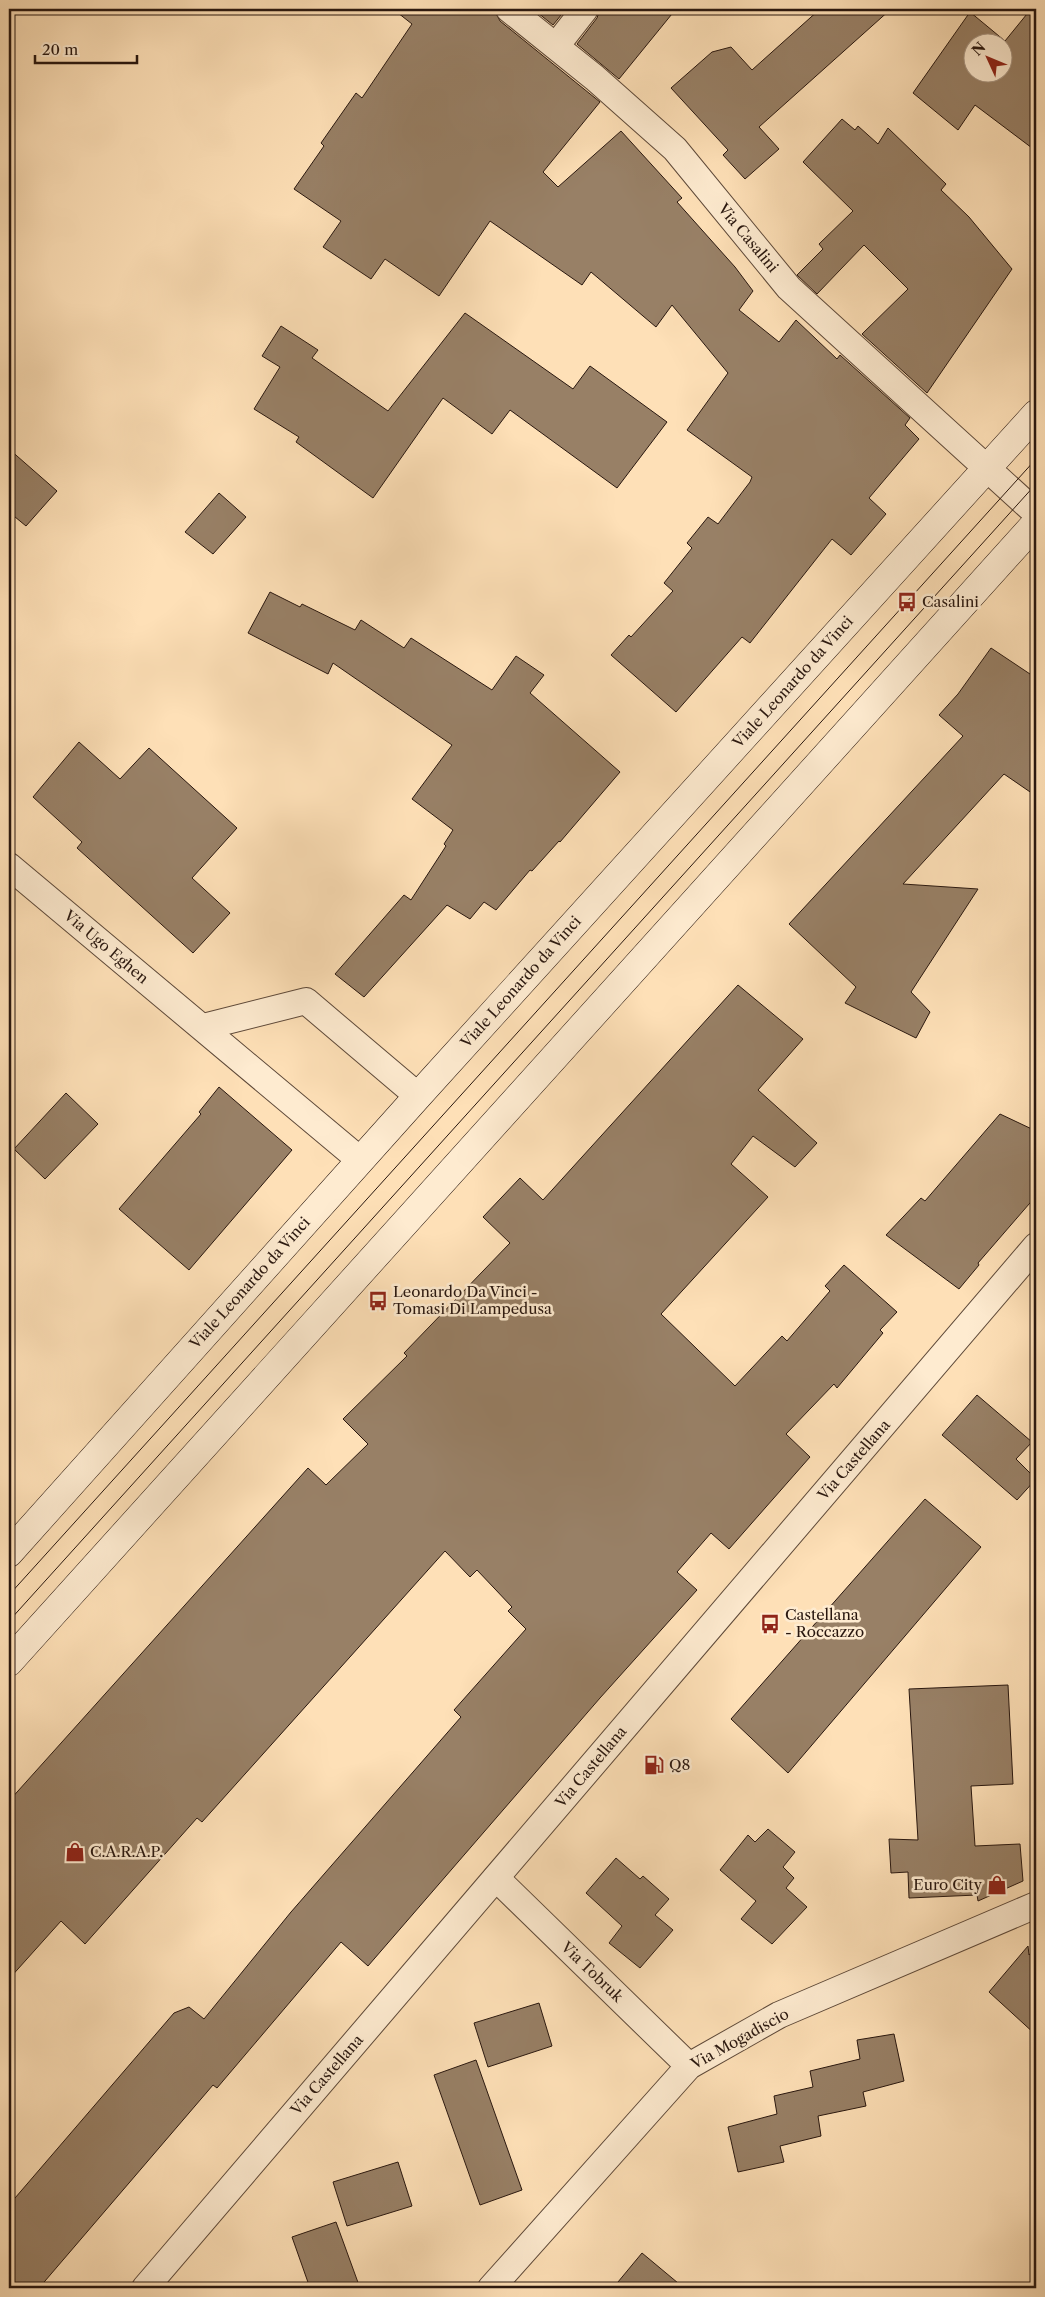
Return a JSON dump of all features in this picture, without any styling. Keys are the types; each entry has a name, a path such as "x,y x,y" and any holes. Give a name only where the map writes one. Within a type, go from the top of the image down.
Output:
{"street":[{"name":"Via Casalini","path":"509,9 556,46 675,149 789,288 988,467 1036,513"},
{"path":"556,46 585,9"},
{"name":"Viale Leonardo da Vinci","path":"9,1553 360,1160 1036,414"},
{"path":"9,1662 1036,523"},
{"name":"Via Ugo Eghen","path":"9,866 360,1160"},
{"path":"203,1027 306,1001 418,1096"},
{"name":"Via Castellana","path":"145,2288 1036,1246"},
{"name":"Via Tobruk","path":"496,1878 689,2066"},
{"name":"Via Mogadiscio","path":"491,2288 689,2066 779,2015 1036,1905"}],"building":[{"path":"393,9 494,9 500,21 600,102 543,172 558,187 621,131 682,198 677,202 735,267 753,291 739,310 779,342 796,320 837,359 840,355 910,418 905,425 919,439 869,498 886,514 851,555 832,539 750,643 742,637 676,712 611,655 629,635 631,637 673,591 664,583 692,548 687,543 708,517 718,524 750,482 752,477 687,430 728,373 672,305 656,327 591,272 582,285 490,221 439,296 385,259 371,279 323,247 341,221 294,189 324,146 321,143 356,93 362,98 412,24"},
{"path":"533,9 566,9 553,25"},
{"path":"600,9 676,9 619,79 577,44 597,18"},
{"path":"820,9 891,9 759,127 779,149 745,179 723,155 728,150 671,88 712,52 731,47 752,70"},
{"path":"1031,9 1036,9 1036,151 975,105 958,130 913,93 970,12 994,32 962,32 962,82 1012,82 1012,32"},
{"path":"842,119 855,130 858,126 878,144 888,128 946,184 941,190 969,217 1012,269 927,393 862,334 908,289 864,245 817,294 797,275 823,249 819,244 853,211 803,162"},
{"path":"465,313 573,389 590,366 667,422 617,488 510,410 492,434 443,398 373,498 296,442 299,437 254,409 280,367 262,356 281,326 318,350 312,358 388,411"},
{"path":"9,449 57,491 26,526 9,512"},
{"path":"219,493 246,517 213,554 185,532"},
{"path":"270,592 300,607 302,604 355,630 361,620 404,648 411,638 492,690 516,656 544,675 530,693 620,772 560,842 532,871 530,870 496,910 484,902 470,919 447,905 364,997 335,974 404,895 411,900 446,846 444,844 453,830 412,799 452,745 333,663 328,674 248,633"},
{"path":"991,648 1036,678 1036,796 1004,774 903,884 978,889 911,992 930,1012 916,1038 845,1003 856,987 789,924 963,736 939,715 958,694"},
{"path":"79,742 120,779 149,748 237,828 192,878 230,913 193,953 77,848 82,842 33,797"},
{"path":"738,985 803,1039 758,1090 817,1143 795,1167 753,1136 731,1164 768,1197 661,1314 735,1386 782,1336 787,1341 830,1291 825,1286 844,1265 897,1312 880,1330 883,1333 837,1388 834,1384 786,1434 810,1457 729,1549 711,1533 677,1572 697,1590 600,1698 368,1966 341,1942 217,2088 213,2085 39,2288 9,2288 9,2205 174,2013 189,2007 204,2019 291,1912 461,1717 454,1710 526,1629 508,1611 512,1607 477,1570 470,1577 445,1551 202,1822 197,1818 85,1944 61,1921 9,1979 9,1801 308,1468 326,1485 368,1444 343,1419 407,1356 404,1353 510,1243 483,1217 520,1178 543,1200"},
{"path":"219,1087 292,1150 189,1270 119,1209 201,1114 199,1112"},
{"path":"66,1093 98,1124 45,1179 14,1149"},
{"path":"1000,1114 1036,1131 1036,1196 978,1263 979,1265 959,1289 886,1235 921,1198 925,1201"},
{"path":"977,1395 1032,1442 1016,1459 1036,1479 1017,1500 942,1435"},
{"path":"925,1499 981,1547 788,1773 731,1719"},
{"path":"1008,1685 1013,1784 971,1786 975,1846 1020,1844 1023,1881 978,1901 977,1895 909,1898 908,1872 891,1873 889,1839 918,1840 909,1689"},
{"path":"768,1829 795,1852 783,1867 794,1878 786,1888 807,1907 772,1944 741,1919 756,1901 720,1870 748,1835 755,1842"},
{"path":"616,1858 640,1879 643,1876 669,1899 655,1915 673,1930 640,1968 609,1943 622,1926 586,1893"},
{"path":"1028,1946 1029,1955 1036,1947 1036,2035 989,1992"},
{"path":"539,2003 552,2046 488,2067 474,2023"},
{"path":"894,2034 904,2081 863,2092 866,2106 818,2116 821,2136 780,2146 784,2162 738,2172 728,2127 777,2114 774,2096 813,2087 810,2071 860,2059 857,2040"},
{"path":"476,2060 522,2190 480,2205 434,2075"},
{"path":"398,2162 412,2206 347,2226 333,2182"},
{"path":"336,2222 360,2288 310,2288 292,2237"},
{"path":"642,2253 684,2288 613,2288"}],"tram line":[{"path":"9,1595 1036,459"},
{"path":"9,1621 1036,484"}],"place":[{"name":"Casalini","path":"907,602"},
{"name":"Leonardo Da Vinci - Tomasi Di Lampedusa","path":"378,1301"},
{"name":"Castellana - Roccazzo","path":"770,1624"},
{"name":"Q8","path":"654,1765"},
{"name":"C.A.R.A.P.","path":"75,1852"},
{"name":"Euro City","path":"997,1885"}]}
